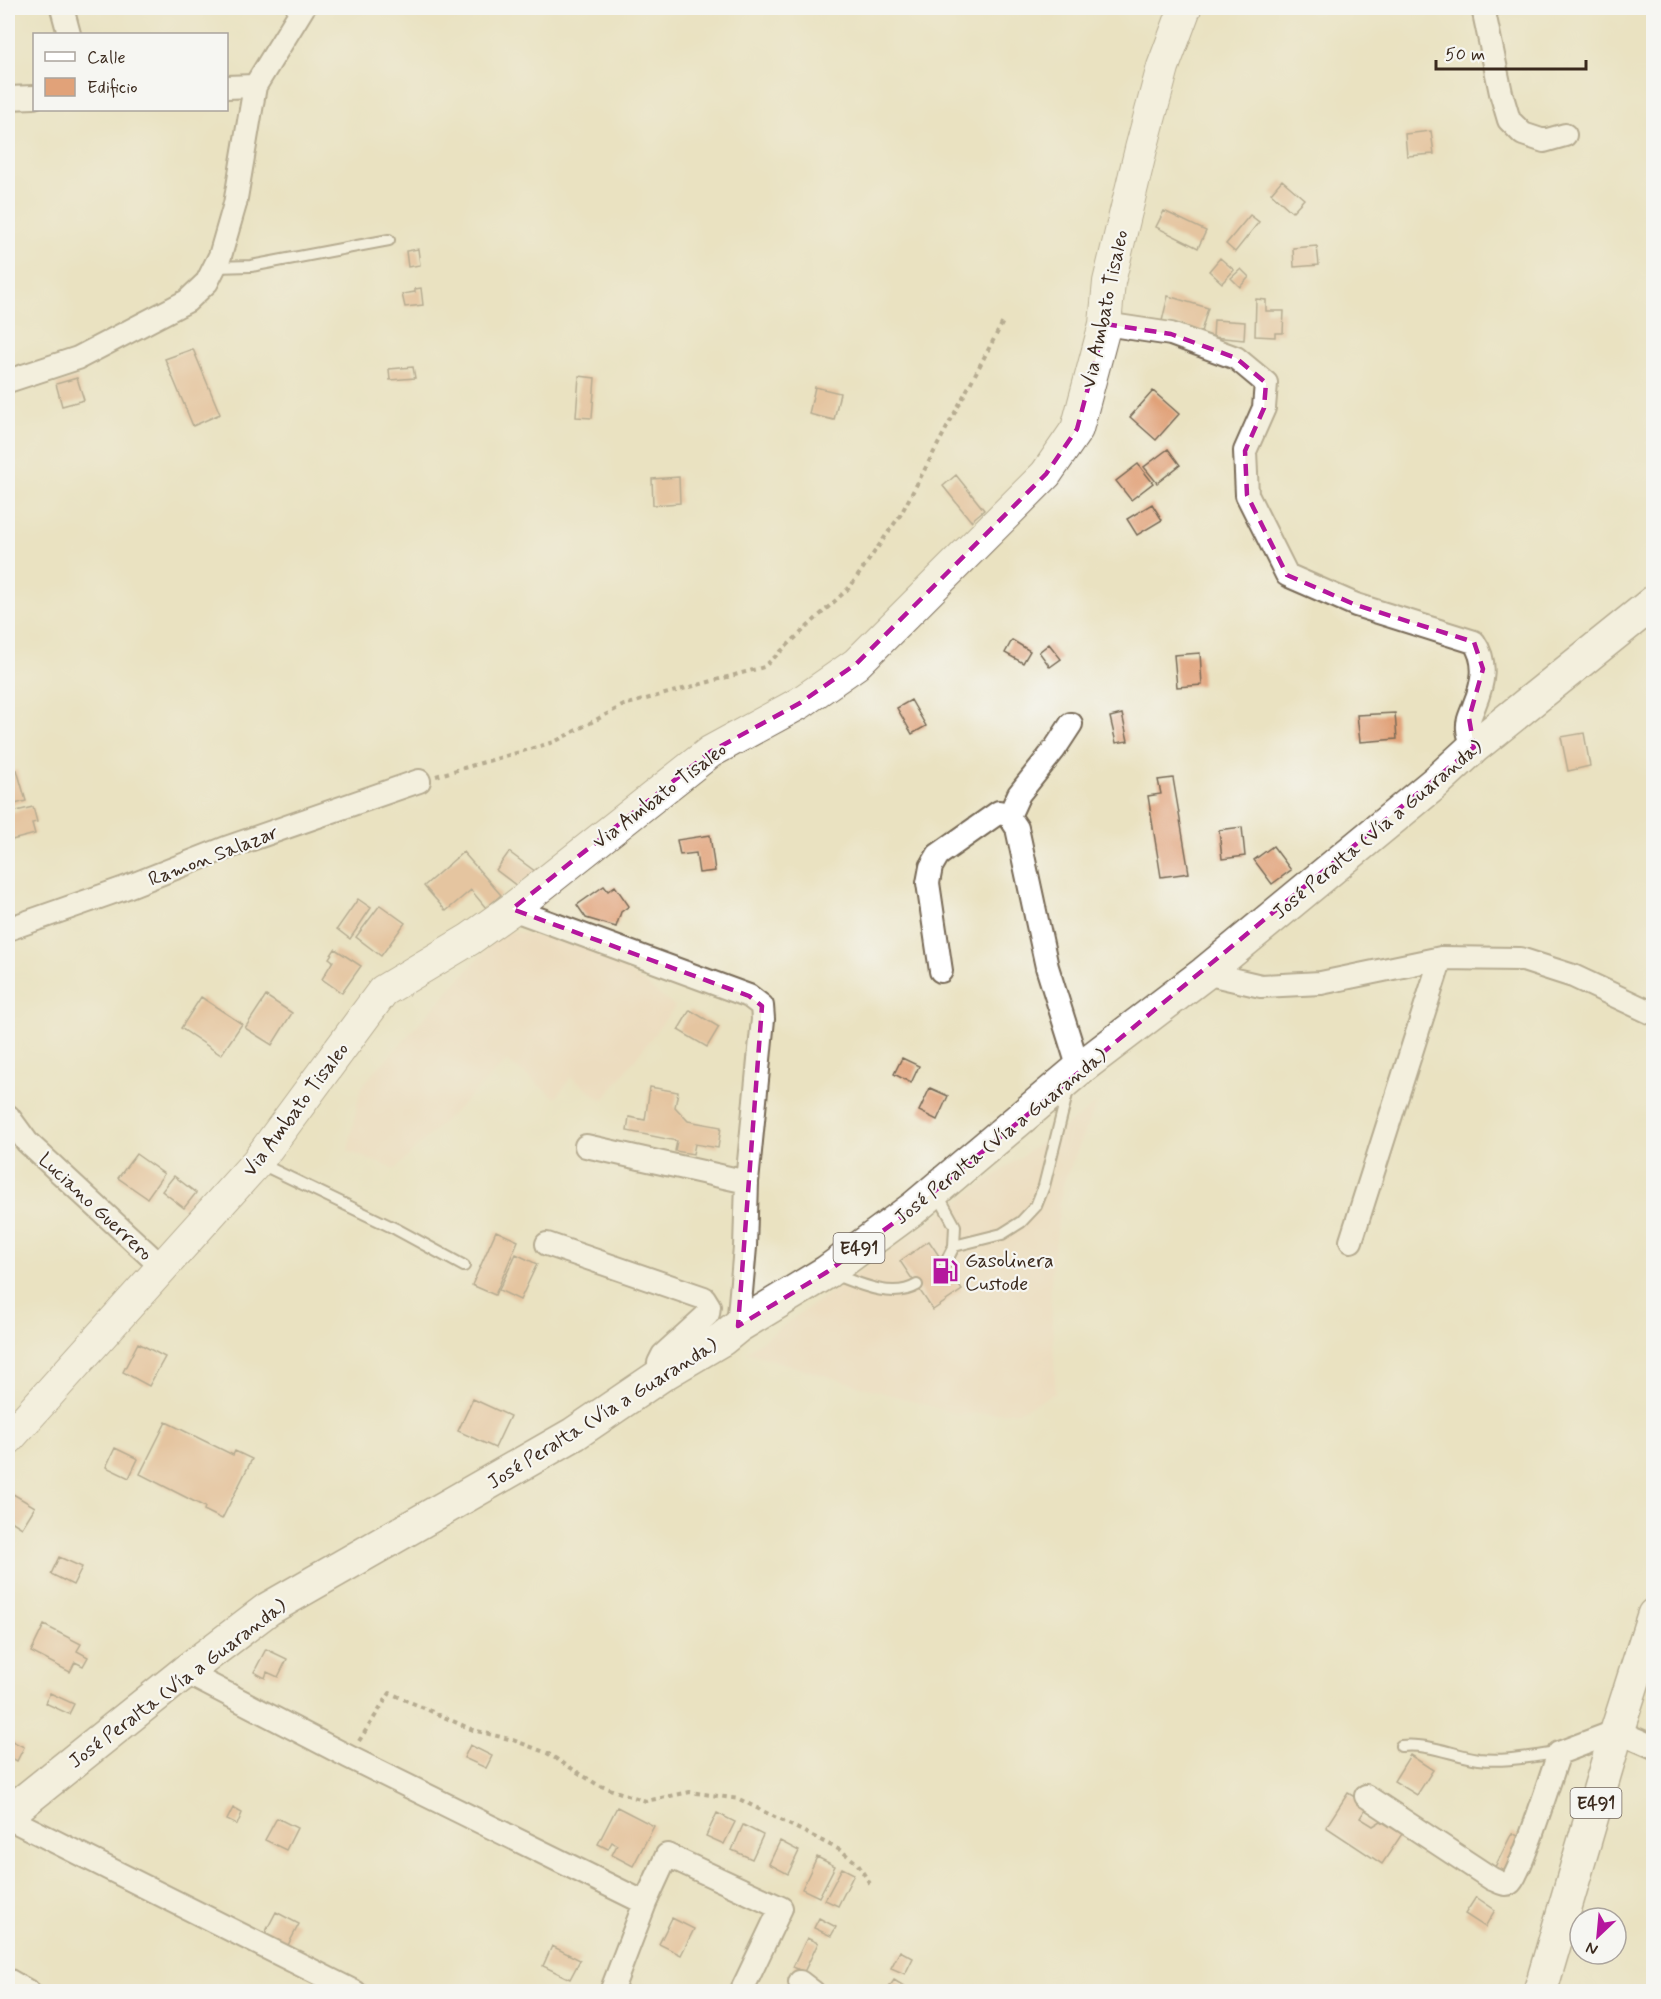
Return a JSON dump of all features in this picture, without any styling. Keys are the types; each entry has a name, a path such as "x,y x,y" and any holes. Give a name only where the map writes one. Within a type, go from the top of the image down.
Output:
{"highway":[{"name":"José Peralta (Vía a Guaranda)","path":"8,1816 185,1672 268,1609 574,1434 661,1375 827,1272 914,1208 1075,1072 1205,973 1435,783 1474,747 1653,602"},
{"name":"E491","path":"1540,1992 1653,1615"}],"main road":[{"name":"Via Ambato Tisaleo","path":"8,1439 256,1162 384,991 470,939 512,909 710,752 800,703 856,664 1046,474 1077,429 1105,324 1109,282 1141,149 1163,67 1185,8"}],"street":[{"path":"62,8 69,33"},
{"path":"8,381 78,358 187,301 207,282 220,256 235,204 255,86 303,8"},
{"path":"1483,8 1509,120 1523,134 1544,141 1565,135"},
{"path":"228,87 255,86"},
{"path":"8,98 33,97"},
{"path":"1105,324 1171,334 1236,358 1266,383 1264,408 1245,451 1247,495 1287,575 1356,604 1474,642 1482,654 1483,669 1480,691 1467,730 1474,747"},
{"path":"1009,816 1019,794 1054,750 1071,724"},
{"name":"Ramon Salazar","path":"8,930 122,890 226,848 419,781"},
{"path":"941,971 928,883 931,867 938,855 999,812 1009,816 1017,828 1047,967 1075,1072"},
{"path":"512,909 749,996 762,1006 763,1019 747,1182 745,1247 738,1326"},
{"path":"1205,973 1261,987 1321,983 1441,958 1520,959 1573,976 1653,1014"},
{"path":"1351,1241 1441,958"},
{"name":"Luciano Guerrero","path":"8,1116 27,1142 163,1268"},
{"path":"586,1146 747,1182"},
{"path":"547,1244 704,1299 709,1306 708,1314 663,1355 659,1364 661,1375"},
{"path":"185,1672 349,1757 645,1903"},
{"path":"1365,1796 1492,1879 1502,1884 1509,1883 1514,1879 1559,1753 1617,1731 1653,1747"},
{"path":"8,1816 355,1992"},
{"path":"610,1992 645,1903 667,1856 781,1908 741,1992"},
{"path":"8,1980 29,1992"}],"lane":[{"path":"215,267 251,266 389,240"},
{"path":"954,1246 1002,1234 1021,1222 1036,1206 1044,1186 1075,1072"},
{"path":"256,1162 396,1229 464,1266"},
{"path":"936,1190 955,1226 954,1246 945,1264"},
{"path":"827,1272 866,1286 886,1290 908,1290 916,1285"},
{"path":"1401,1746 1416,1744 1477,1759 1505,1760 1559,1753"}],"path":[{"path":"419,781 554,742 624,705 764,667 850,587 901,514 1004,320"},
{"path":"349,1757 390,1693 472,1730 513,1740 546,1753 598,1785 646,1801 690,1792 739,1799 840,1850 857,1863 872,1887"}],"highlighted area":[{"path":"1105,324 1171,334 1236,358 1266,383 1264,408 1245,451 1247,495 1287,575 1356,605 1474,642 1483,669 1469,718 1474,747 914,1208 827,1272 738,1326 762,1006 749,996 512,909 710,752 800,703 856,664 1046,474 1077,429"}],"shaded area":[{"path":"504,930 595,946 675,1007 603,1101 571,1077 556,1098 507,1061 395,1169 348,1151 361,1087"},
{"path":"1097,1103 1062,1187 1050,1287 1056,1393 1019,1411 960,1415 746,1352"}],"building":[{"path":"1431,131 1434,154 1407,156 1405,134"},
{"path":"1282,180 1304,199 1292,212 1271,193"},
{"path":"1164,211 1206,231 1198,248 1156,227"},
{"path":"1250,215 1259,222 1235,252 1226,244"},
{"path":"1317,246 1319,265 1294,267 1293,248"},
{"path":"418,249 420,265 408,267 406,251"},
{"path":"1220,258 1234,270 1222,283 1209,271"},
{"path":"1241,269 1249,277 1240,287 1231,278"},
{"path":"421,288 423,305 405,307 402,294 415,292 415,289"},
{"path":"1168,296 1208,308 1201,332 1162,321"},
{"path":"1256,299 1266,300 1266,311 1284,311 1283,333 1275,333 1275,337 1255,336"},
{"path":"1214,320 1245,322 1244,340 1213,337"},
{"path":"193,349 220,414 193,426 165,359"},
{"path":"413,367 415,378 390,380 389,369"},
{"path":"579,376 595,378 592,418 576,417"},
{"path":"77,378 84,400 62,406 56,384"},
{"path":"815,387 840,393 834,420 809,414"},
{"path":"1153,391 1179,414 1156,440 1130,417"},
{"path":"1168,449 1180,465 1157,483 1144,467"},
{"path":"1138,464 1153,483 1131,500 1116,481"},
{"path":"956,475 984,510 971,521 943,486"},
{"path":"679,477 680,503 653,505 652,479"},
{"path":"1152,504 1162,520 1137,535 1127,519"},
{"path":"1012,640 1030,651 1023,663 1005,653"},
{"path":"1049,644 1061,659 1050,667 1039,652"},
{"path":"1200,653 1202,685 1177,687 1174,655"},
{"path":"911,700 926,726 912,734 897,708"},
{"path":"1395,713 1397,739 1360,742 1357,715"},
{"path":"1122,714 1128,741 1116,743 1110,717"},
{"path":"1584,733 1590,766 1568,771 1561,737"},
{"path":"17,770 26,801 8,806 8,773"},
{"path":"1173,778 1189,873 1161,877 1148,796 1161,794 1158,780"},
{"path":"33,807 37,822 32,823 35,834 8,841 8,813"},
{"path":"1242,827 1245,856 1222,859 1219,830"},
{"path":"710,835 715,871 699,873 696,853 680,855 677,840"},
{"path":"1273,846 1291,870 1272,884 1254,860"},
{"path":"463,852 501,895 486,908 471,890 446,911 424,886"},
{"path":"509,852 536,872 517,886 496,870"},
{"path":"604,886 608,891 615,886 629,906 621,912 616,927 586,918 577,905"},
{"path":"358,899 371,908 350,939 337,929"},
{"path":"380,905 405,923 381,956 356,937"},
{"path":"335,949 361,966 342,993 322,979 333,961 329,958"},
{"path":"266,996 292,1013 272,1045 245,1028"},
{"path":"201,997 242,1024 221,1055 181,1028"},
{"path":"690,1010 719,1027 707,1047 678,1030"},
{"path":"902,1058 919,1066 911,1083 894,1074"},
{"path":"650,1087 678,1092 675,1107 688,1121 721,1127 718,1148 695,1144 693,1154 675,1151 677,1141 627,1131 629,1117 645,1120"},
{"path":"930,1088 948,1096 937,1120 919,1111"},
{"path":"136,1154 164,1174 147,1198 118,1178"},
{"path":"174,1176 196,1193 184,1208 162,1191"},
{"path":"496,1231 518,1241 495,1295 472,1285"},
{"path":"929,1241 962,1290 933,1310 900,1261"},
{"path":"516,1254 537,1264 520,1300 499,1290"},
{"path":"138,1343 165,1357 149,1386 123,1372"},
{"path":"473,1399 510,1416 495,1448 458,1431"},
{"path":"166,1422 233,1455 235,1451 252,1459 222,1519 204,1510 205,1507 140,1474"},
{"path":"115,1448 138,1459 129,1478 106,1467"},
{"path":"8,1491 35,1507 22,1528 8,1519"},
{"path":"59,1557 82,1567 73,1585 51,1574"},
{"path":"44,1625 81,1644 77,1651 88,1657 83,1666 75,1662 70,1672 31,1652"},
{"path":"266,1649 287,1659 278,1677 267,1672 265,1678 254,1672"},
{"path":"50,1693 74,1704 69,1714 45,1703"},
{"path":"8,1739 24,1747 17,1761 8,1756"},
{"path":"470,1745 492,1756 486,1768 464,1758"},
{"path":"1410,1755 1433,1770 1417,1795 1394,1781"},
{"path":"1348,1793 1368,1805 1360,1818 1373,1826 1381,1821 1402,1834 1382,1864 1326,1827"},
{"path":"617,1807 654,1826 633,1866 612,1855 617,1845 612,1842 608,1849 598,1844"},
{"path":"233,1808 242,1813 237,1825 227,1820"},
{"path":"717,1813 735,1822 724,1844 706,1836"},
{"path":"277,1818 297,1828 286,1850 265,1840"},
{"path":"743,1825 763,1835 752,1859 732,1850"},
{"path":"1512,1833 1526,1840 1509,1874 1495,1867"},
{"path":"780,1841 799,1851 788,1874 769,1864"},
{"path":"817,1857 835,1866 819,1897 802,1889"},
{"path":"842,1868 854,1874 838,1906 825,1900"},
{"path":"1476,1897 1495,1910 1485,1927 1465,1914"},
{"path":"276,1912 299,1924 287,1947 264,1935"},
{"path":"672,1918 694,1929 681,1955 659,1944"},
{"path":"819,1918 836,1927 831,1936 814,1928"},
{"path":"807,1938 818,1943 804,1972 793,1967"},
{"path":"552,1946 580,1960 570,1979 543,1966"},
{"path":"900,1951 913,1958 905,1974 891,1968"},
{"path":"894,1980 909,1989 908,1992 886,1992"},
{"path":"1654,1980 1654,1992 1646,1992"}],"place":[{"name":"Gasolinera Custode","path":"945,1271"}]}
